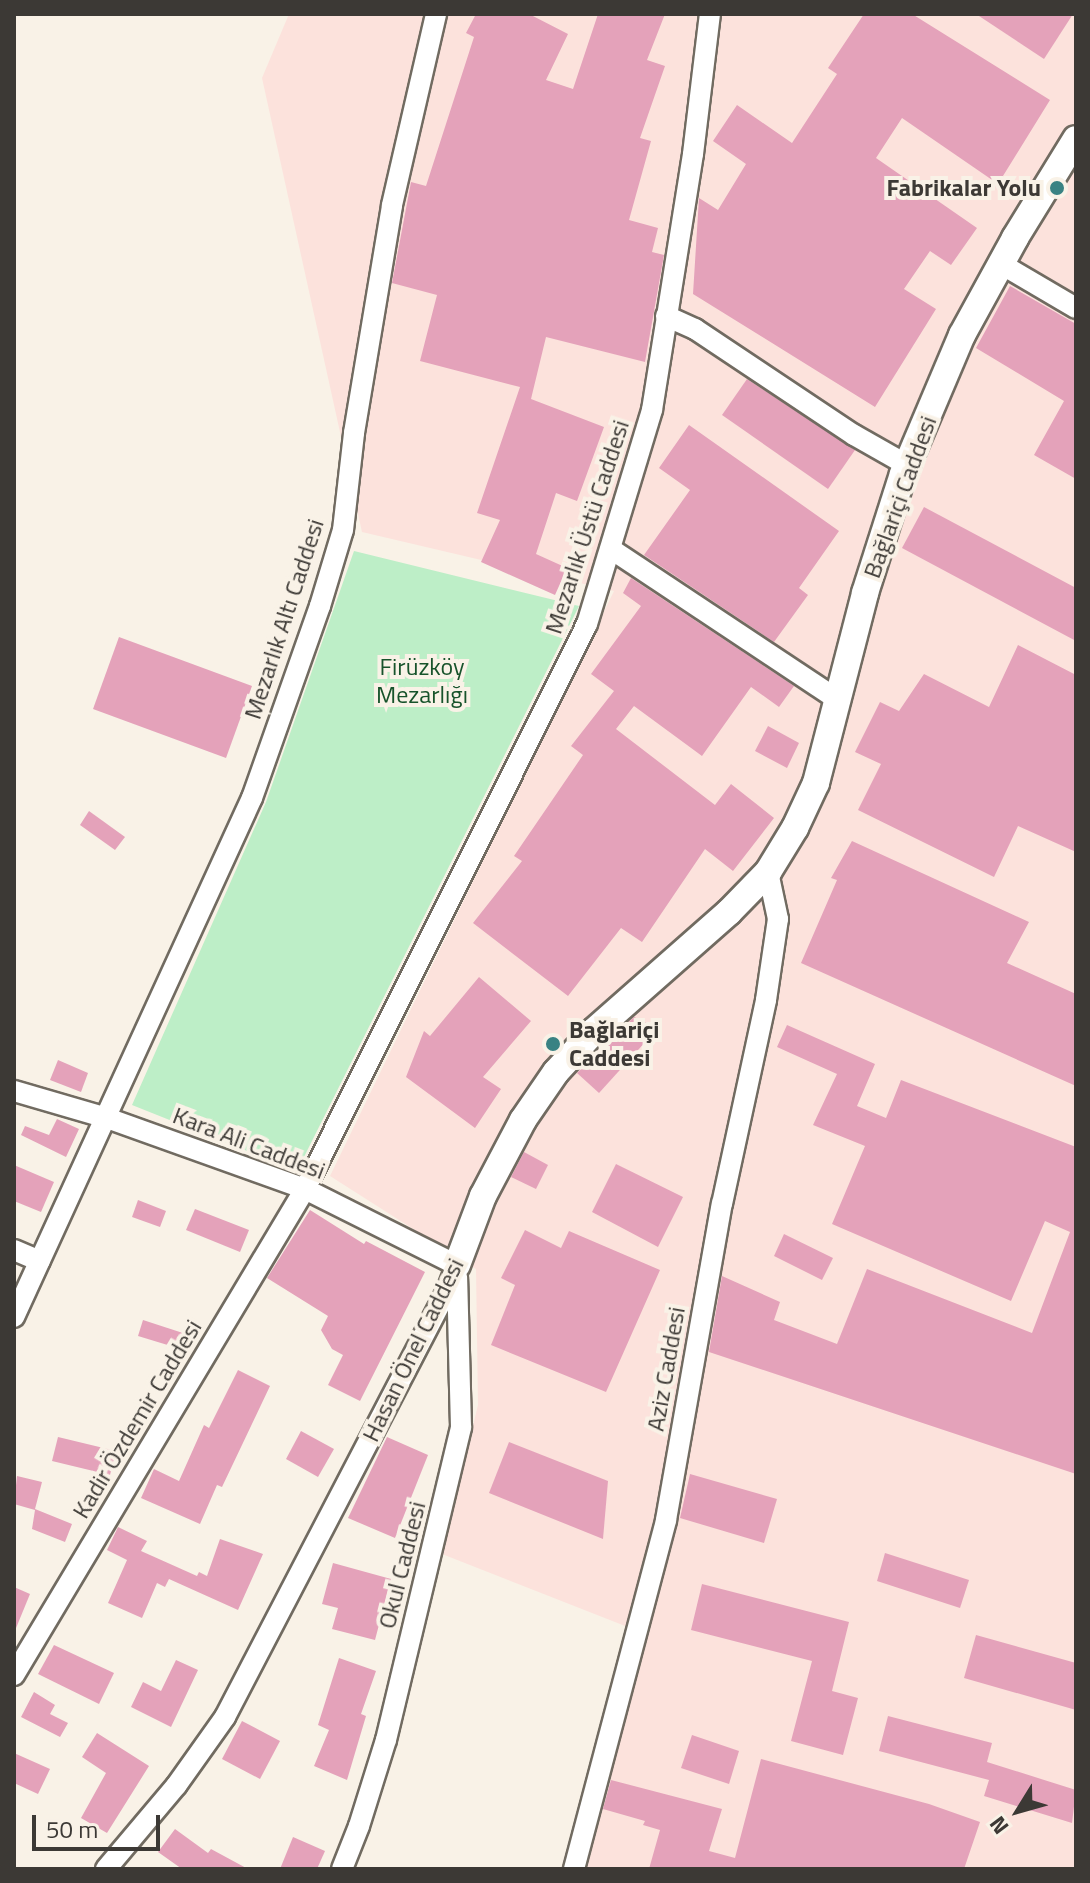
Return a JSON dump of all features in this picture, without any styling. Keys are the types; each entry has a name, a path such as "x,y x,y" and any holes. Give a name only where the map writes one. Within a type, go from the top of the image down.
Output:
{"main road":[{"name":"Bağlariçi Caddesi","path":"768,872 795,828 816,783 865,593 907,465 962,335 1076,139"},
{"name":"Hasan Önel Caddesi","path":"457,1265 483,1196 523,1120 556,1072 594,1031 729,912 768,872"}],"street":[{"name":"Mezarlık Altı Caddesi","path":"14,1317 252,798 343,530 354,433 392,205 436,14"},
{"name":"Mezarlık Üstü Caddesi","path":"305,1189 587,624 652,410 693,154 710,14"},
{"path":"1001,264 1076,308"},
{"path":"666,316 695,329 854,435 907,465"},
{"path":"611,549 838,700"},
{"name":"Aziz Caddesi","path":"574,1869 666,1520 722,1204 766,1000 778,919 768,872"},
{"name":"Kara Ali Caddesi","path":"14,1091 107,1118 305,1189 457,1265"},
{"name":"Kadir Özdemir Caddesi","path":"14,1675 305,1189"},
{"path":"14,1250 40,1261"},
{"name":"Hasan Önel Caddesi","path":"106,1869 176,1786 225,1717 446,1293 457,1265"},
{"name":"Okul Caddesi","path":"342,1869 386,1740 461,1427 457,1265"}],"shaded area":[{"path":"289,14 1076,14 1076,1869 586,1869 643,1633 442,1554 478,1405 476,1269 330,1176 614,591 362,532 262,78"}],"green space":[{"name":"Firüzköy Mezarlığı","path":"354,551 579,606 297,1171 132,1105 266,802"}],"building":[{"path":"476,14 529,14 568,34 546,80 573,89 598,14 665,14 647,60 665,66 640,138 651,141 629,220 658,228 652,252 664,255 645,362 546,337 531,399 604,427 577,501 556,493 536,554 567,568 555,595 481,562 500,520 477,513 520,387 420,361 437,295 392,283 411,182 426,186 474,37 466,33"},
{"path":"864,14 912,14 1050,100 998,184 902,118 876,158 977,228 951,265 930,251 904,289 936,309 875,407 693,294 699,198 718,210 746,164 713,141 737,105 792,143 837,74 828,68"},
{"path":"976,14 1073,14 1044,59"},
{"path":"1010,286 1076,324 1076,479 1034,455 1064,401 976,348"},
{"path":"747,379 855,450 828,489 722,415"},
{"path":"689,425 839,531 799,588 808,595 774,642 644,555 690,490 659,468"},
{"path":"924,507 1076,588 1076,641 902,548"},
{"path":"631,578 794,686 779,707 751,687 702,756 634,706 616,729 715,805 731,784 774,818 733,871 705,849 642,942 621,928 568,996 473,923 522,861 514,856 583,755 571,746 614,691 591,674 641,606 623,593"},
{"path":"119,637 252,686 226,758 93,709"},
{"path":"1018,645 1076,675 1076,852 1018,826 994,877 858,810 881,764 855,752 880,702 899,711 924,674 989,707"},
{"path":"768,726 799,743 787,768 755,751"},
{"path":"89,811 125,837 115,850 80,825"},
{"path":"852,841 1029,922 1007,963 1076,994 1076,1086 801,963 837,880 831,878"},
{"path":"479,977 531,1021 483,1077 501,1089 475,1128 406,1077 424,1031 430,1036"},
{"path":"634,1017 658,1028 599,1093 577,1073"},
{"path":"787,1025 875,1064 857,1106 886,1118 901,1080 1076,1147 1076,1474 709,1352 722,1276 780,1302 774,1320 837,1344 867,1269 1032,1333 1070,1232 1045,1221 1011,1301 832,1224 865,1146 813,1125 837,1074 777,1047"},
{"path":"58,1060 88,1073 81,1092 50,1080"},
{"path":"57,1119 79,1129 66,1157 21,1135 25,1126 49,1135"},
{"path":"524,1152 548,1165 536,1189 511,1177"},
{"path":"616,1164 683,1197 658,1247 592,1212"},
{"path":"14,1165 54,1182 41,1212 14,1201"},
{"path":"138,1200 166,1211 160,1227 132,1217"},
{"path":"195,1209 249,1230 240,1252 186,1230"},
{"path":"310,1210 364,1244 366,1241 425,1272 360,1401 328,1385 343,1355 332,1349 321,1330 328,1316 267,1278"},
{"path":"525,1230 561,1248 569,1231 660,1270 606,1392 491,1345 515,1285 501,1278"},
{"path":"784,1234 833,1258 822,1280 774,1256"},
{"path":"143,1320 189,1335 184,1350 138,1336"},
{"path":"238,1370 270,1386 222,1487 217,1485 200,1524 141,1498 154,1469 179,1481 204,1425 209,1428"},
{"path":"301,1431 334,1449 318,1477 286,1459"},
{"path":"58,1437 116,1451 110,1475 52,1461"},
{"path":"387,1437 428,1455 395,1538 348,1518"},
{"path":"509,1442 608,1481 603,1539 489,1493"},
{"path":"690,1474 777,1499 764,1543 680,1518"},
{"path":"17,1476 42,1482 35,1509 72,1524 65,1542 32,1529 35,1510 14,1504"},
{"path":"118,1527 147,1541 141,1551 197,1576 199,1572 207,1576 220,1539 263,1554 238,1610 169,1579 165,1587 157,1583 142,1618 108,1603 127,1560 107,1550"},
{"path":"885,1553 969,1580 960,1608 877,1581"},
{"path":"333,1563 391,1579 375,1640 332,1629 338,1608 322,1604"},
{"path":"702,1584 849,1622 832,1691 858,1698 843,1755 791,1741 812,1661 691,1630"},
{"path":"14,1587 30,1594 14,1633"},
{"path":"976,1635 1076,1663 1076,1710 964,1678"},
{"path":"54,1645 114,1673 99,1704 38,1674"},
{"path":"339,1658 376,1671 361,1714 366,1716 347,1780 314,1766 329,1730 318,1725"},
{"path":"176,1660 198,1670 171,1727 131,1707 143,1682 161,1691"},
{"path":"34,1692 55,1705 50,1714 68,1723 60,1737 21,1717"},
{"path":"888,1716 992,1743 987,1762 1076,1790 1072,1823 984,1796 989,1780 879,1751"},
{"path":"242,1721 280,1741 260,1779 222,1759"},
{"path":"97,1733 149,1766 107,1833 81,1818 106,1773 82,1757"},
{"path":"692,1735 739,1751 729,1784 681,1768"},
{"path":"14,1753 50,1769 38,1794 14,1783"},
{"path":"761,1759 929,1804 980,1822 964,1869 649,1869 660,1830 643,1825 645,1821 603,1809 611,1780 722,1809 709,1851 735,1858"},
{"path":"175,1829 208,1853 211,1849 248,1869 182,1869 158,1852"},
{"path":"293,1837 325,1851 317,1869 280,1869"}],"place":[{"name":"Fabrikalar Yolu","path":"1057,188"},
{"name":"Bağlariçi Caddesi","path":"553,1044"}]}
